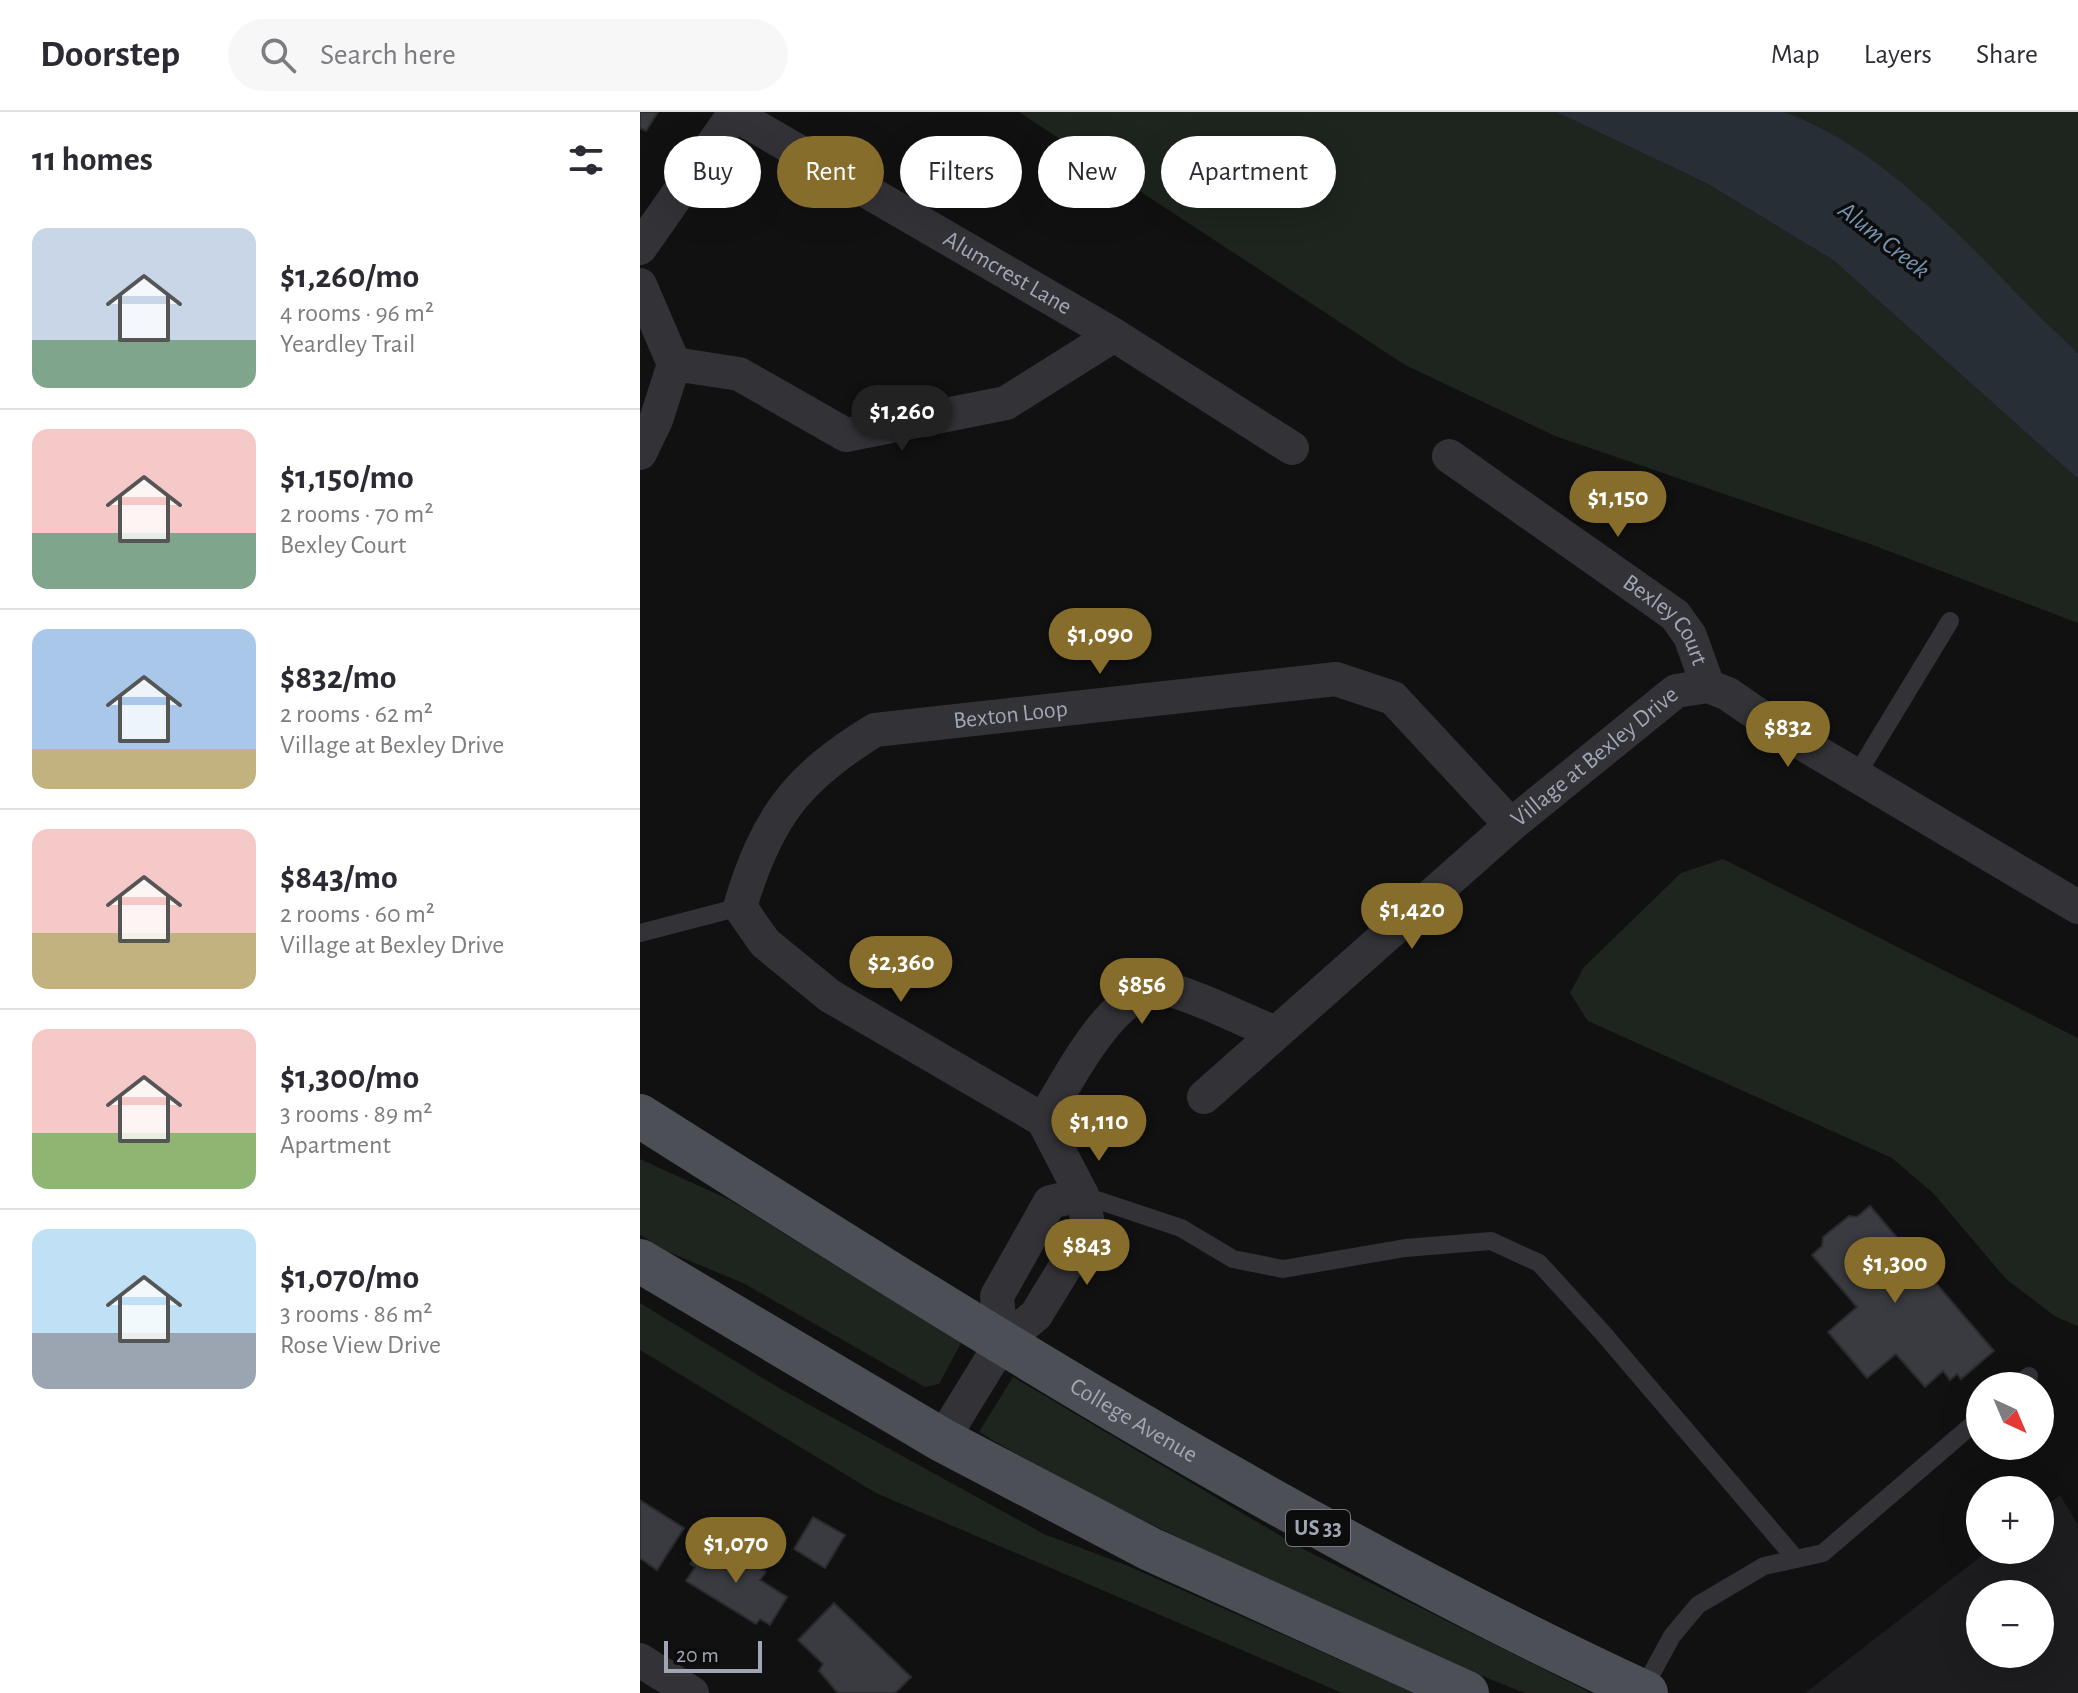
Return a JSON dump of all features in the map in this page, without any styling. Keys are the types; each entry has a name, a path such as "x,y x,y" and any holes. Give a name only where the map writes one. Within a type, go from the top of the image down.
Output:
{"main road":[{"name":"College Avenue","path":"640,1116 1001,1344 1337,1539 1644,1692"},
{"path":"640,1261 942,1440 1150,1549 1467,1693"}],"street":[{"name":"Alumcrest Lane","path":"640,248 734,114 1114,335 1292,448"},
{"path":"640,285 674,364 656,420 640,453"},
{"path":"674,364 739,374 846,435 1006,403 1114,335"},
{"name":"Bexley Court","path":"1449,456 1675,615 1690,636 1708,686"},
{"name":"Bexton Loop","path":"740,907 755,855 792,796 829,757 875,730 1336,679 1393,698 1511,825"},
{"name":"Village at Bexley Drive","path":"1204,1097 1511,825 1676,691 1708,686 1728,694 1783,732 2078,907"},
{"path":"740,907 765,943 830,996 1043,1120 1082,1195 1089,1228 1036,1315 1001,1344 942,1440"},
{"path":"1043,1120 1102,1029 1123,1004 1143,989 1169,990 1274,1032"},
{"path":"1001,1344 997,1296 1050,1202 1082,1195"},
{"path":"640,1660 692,1693"}],"lane":[{"path":"1856,776 1950,621"},
{"path":"640,933 740,907"},
{"path":"1082,1195 1181,1228 1233,1259 1283,1269 1405,1248 1491,1241 1539,1263 1584,1311 1796,1559"},
{"path":"1644,1692 1672,1636 1698,1605 1764,1566 1823,1553 1966,1430"}],"shaded area":[{"path":"1019,112 1556,112 1706,183 1833,260 2078,479 2078,623 1870,544 1555,436 1405,365 1165,208 1336,208 1336,136 1161,136 1161,205 1145,195 1145,136 1056,136"},
{"path":"1784,112 2078,112 2078,353 2020,301"},
{"path":"1723,859 2078,1038 2078,1326 2056,1317 2006,1279 1934,1194 1892,1158 1588,1021 1570,993 1584,967 1681,873"},
{"path":"640,1159 730,1200 961,1343 939,1384 925,1387 743,1283 666,1251 640,1235"},
{"path":"640,1303 779,1388 1044,1534 1126,1565 1414,1693 1342,1693 876,1493 640,1350"},
{"path":"1013,1377 1301,1548 1591,1693 1525,1693 1462,1668 1262,1579 1060,1479 979,1432"},
{"path":"2060,1495 2078,1525 2078,1693 1805,1693 1971,1564 2054,1564 2054,1500"}],"water":[{"name":"Alum Creek","path":"1556,112 1784,112 1827,132 1867,157 1941,218 2078,353 2078,479 1833,260 1706,183"}],"building":[{"path":"640,112 658,112 646,131 640,128"},
{"path":"1870,1206 1994,1351 1961,1379 1957,1374 1950,1380 1943,1371 1925,1387 1896,1354 1867,1378 1828,1332 1857,1307 1812,1255 1822,1246 1823,1237 1849,1216 1857,1217"},
{"path":"640,1500 684,1528 657,1570 640,1558"},
{"path":"813,1517 845,1535 825,1568 794,1549"},
{"path":"703,1543 726,1557 741,1557 766,1572 760,1580 787,1597 770,1625 760,1619 756,1624 686,1581 695,1567 690,1564"},
{"path":"834,1603 911,1677 895,1693 838,1693 819,1671 823,1664 798,1640"}]}
